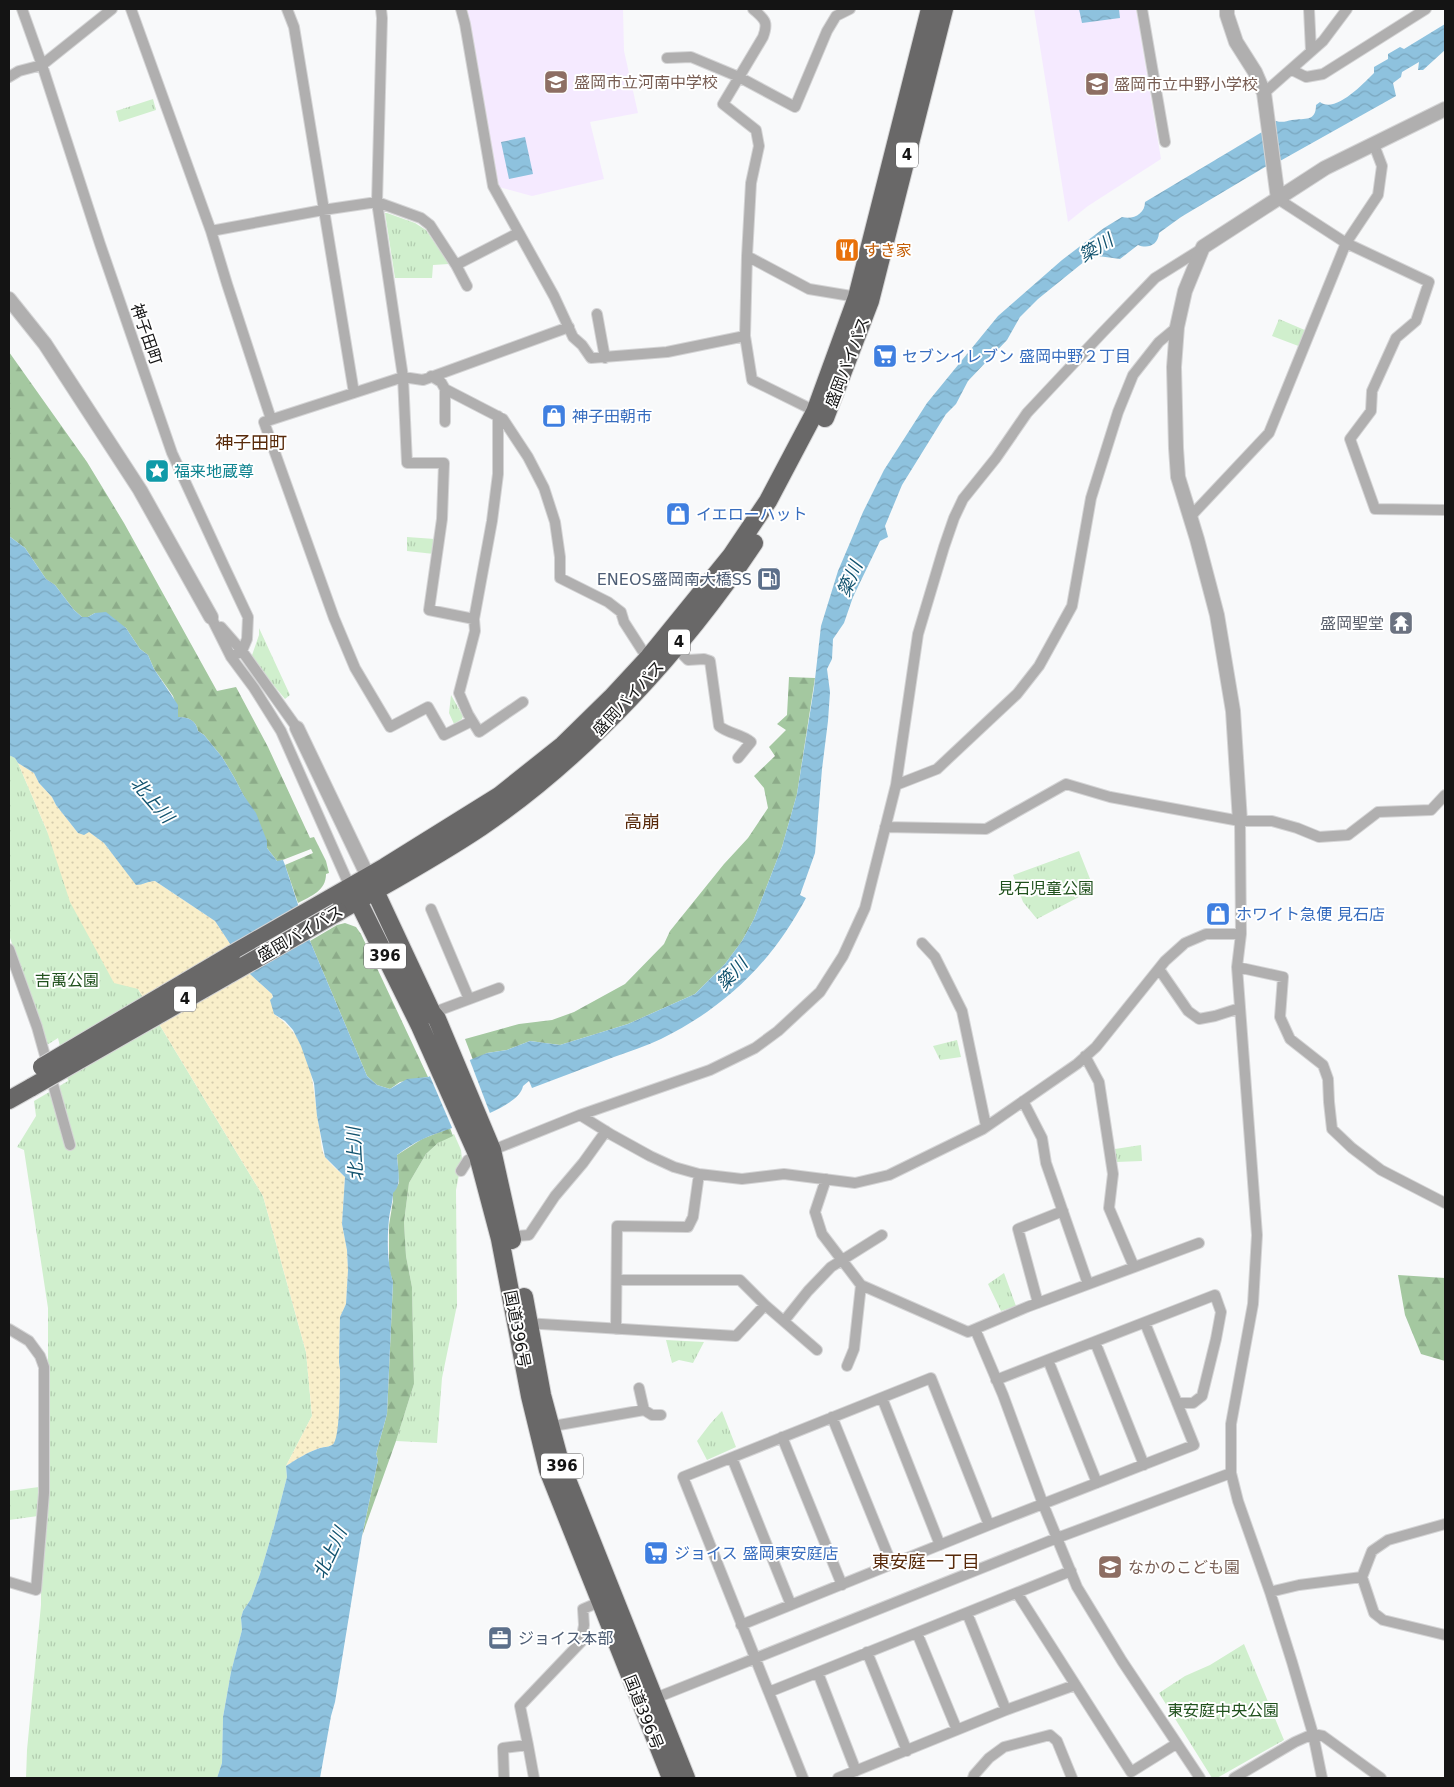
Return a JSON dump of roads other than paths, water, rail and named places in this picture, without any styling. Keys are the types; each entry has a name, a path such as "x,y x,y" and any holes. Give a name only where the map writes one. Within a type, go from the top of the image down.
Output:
{"highway":[{"name":"盛岡バイパス","path":"9,1100 30,1082 231,955 333,906 371,884 499,796 563,745 649,657 730,556 768,501 820,414 857,297 930,9"},
{"name":"盛岡バイパス","path":"371,884 437,855 514,803 586,743 659,667 731,577 779,504 870,301 944,9"},
{"name":"国道396号","path":"371,884 434,1016 482,1148 506,1238 523,1323 542,1394 544,1425 560,1462 671,1778"},
{"name":"国道396号","path":"354,894 482,1148"},
{"name":"盛岡バイパス","path":"9,1087 30,1082"},
{"name":"国道396号","path":"607,1599 653,1699 686,1778"}],"street":[{"name":"神子田町","path":"22,9 172,453 248,617 247,639 242,650"},
{"path":"9,77 19,71 42,64 112,9"},
{"path":"131,9 211,231 271,420"},
{"path":"288,9 294,27 354,393"},
{"path":"381,9 377,202 403,377 407,463 444,463 442,519 429,610 474,619"},
{"path":"461,9 493,186 554,296 573,337 582,345 591,358 667,352 745,336"},
{"path":"753,9 764,19 766,28 763,37 723,104 756,130 759,146 751,182 747,256 745,336 752,380 820,414"},
{"path":"667,58 691,57 739,77 796,107 827,31 836,16 850,9"},
{"path":"1142,9 1165,142"},
{"path":"1227,9 1227,15 1236,42 1255,72 1264,93 1278,199"},
{"path":"1309,9 1311,51"},
{"path":"1264,93 1323,42 1347,9"},
{"path":"1292,70 1306,77 1323,74 1426,9"},
{"path":"461,1171 468,1160 482,1148 710,1070 755,1048 792,1020 820,992 843,956 865,908 896,785 918,634 944,547 963,499 996,458 1027,413 1156,278 1324,168 1445,109"},
{"path":"1190,517 1269,433 1346,243 1378,195 1382,166 1374,145"},
{"path":"1278,199 1346,243 1429,282 1416,321 1396,338 1372,391 1371,410 1350,439 1375,508 1445,510"},
{"path":"211,231 377,202 421,218 430,225 456,265 466,286"},
{"path":"456,265 518,233"},
{"path":"1203,247 1185,291 1177,327 1174,367 1178,477 1218,614 1233,711 1240,822 1242,934 1237,967 1257,1235 1253,1304 1231,1424 1231,1473 1238,1501 1270,1592 1313,1734 1322,1778"},
{"path":"747,256 809,289 857,297"},
{"path":"9,300 44,344 140,490 212,617 231,657 254,688 281,731 354,894"},
{"path":"597,314 605,358"},
{"path":"896,785 937,769 1017,694 1040,666 1072,606 1091,498 1118,412 1129,384 1133,375 1158,342 1177,327"},
{"path":"472,721 444,735 428,707 390,727 355,668 334,618 264,422 403,377 423,380 569,328"},
{"path":"431,376 441,382 445,389 445,422"},
{"path":"445,389 503,420 519,442 544,488 552,509 558,534 560,578 608,602 620,612 624,622 642,650 649,657"},
{"path":"498,416 498,474 492,521 474,619 475,631 459,693 479,732 523,702"},
{"path":"212,617 242,650 296,728 371,884"},
{"path":"675,647 688,660 704,659 710,661 720,726 724,730 751,742 738,758"},
{"path":"231,657 242,650"},
{"path":"886,827 986,829 1066,784 1110,797 1240,822 1272,821 1319,837 1348,835 1378,812 1431,810 1445,795"},
{"path":"431,910 469,999"},
{"path":"580,1115 674,1167 699,1174 742,1179 784,1174 855,1183 889,1175 986,1126 1077,1064 1096,1048 1165,961 1185,943 1206,934 1242,934"},
{"path":"922,943 935,956 962,1011 986,1126"},
{"path":"9,949 37,1027 70,1145"},
{"path":"1237,967 1283,977 1280,1017 1290,1039 1323,1065 1328,1079 1328,1102 1332,1129 1352,1148 1381,1170 1445,1203"},
{"path":"1159,969 1188,1011 1199,1018 1215,1016 1240,1008"},
{"path":"434,1016 469,999 499,988"},
{"path":"1085,1056 1099,1082 1113,1174 1109,1208 1134,1267"},
{"path":"1023,1101 1042,1138 1046,1163 1088,1284"},
{"path":"506,1238 529,1235 555,1196 583,1163 606,1131"},
{"path":"616,1329 617,1226 688,1227 693,1216 699,1174"},
{"path":"826,1180 815,1212 822,1234 861,1285 968,1332 1038,1303 1199,1243"},
{"path":"1038,1303 1018,1229 1062,1211"},
{"path":"784,1321 808,1291 831,1267 882,1235"},
{"path":"617,1280 740,1280 765,1305 817,1350"},
{"path":"847,1366 854,1349 861,1285"},
{"path":"996,1380 1215,1295 1220,1312 1216,1339 1202,1396 1193,1403 1177,1403"},
{"path":"523,1323 736,1336 765,1305"},
{"path":"741,1625 1194,1445 1144,1323"},
{"path":"974,1328 1077,1587 1176,1744 1200,1778"},
{"path":"9,1329 29,1341 40,1356 44,1367 44,1493 36,1590 9,1582"},
{"path":"1095,1342 1144,1465"},
{"path":"1048,1360 1097,1483"},
{"path":"803,1778 683,1477 931,1378 989,1525"},
{"path":"639,1388 644,1410"},
{"path":"882,1398 940,1545"},
{"path":"544,1425 644,1410 652,1415 661,1415"},
{"path":"832,1417 892,1565"},
{"path":"782,1437 842,1585"},
{"path":"732,1458 791,1605"},
{"path":"653,1699 1057,1538 1231,1473"},
{"path":"1445,1524 1388,1540 1372,1551 1362,1578 1374,1613 1383,1620 1445,1636"},
{"path":"769,1692 1070,1571"},
{"path":"1270,1592 1299,1585 1362,1578"},
{"path":"1017,1593 1131,1772 1176,1744"},
{"path":"534,1778 520,1706 581,1642 584,1625 583,1609 607,1599"},
{"path":"967,1613 1006,1710"},
{"path":"917,1633 957,1730"},
{"path":"868,1652 907,1751"},
{"path":"818,1673 856,1771"},
{"path":"838,1778 1006,1710 1075,1685"},
{"path":"1234,1778 1295,1742 1313,1734 1323,1736 1381,1778"},
{"path":"973,1778 990,1758 1004,1747 1050,1735 1056,1741 1072,1778"},
{"path":"504,1778 503,1748 528,1745"}],"water":[{"path":"1079,9 1119,9 1120,18 1082,23"},
{"path":"1445,24 1445,50 1423,70 1418,70 1419,62 1402,72 1401,77 1393,83 1396,96 1280,161 1265,167 1181,217 1159,233 1157,240 1152,245 1138,245 1120,259 1098,256 1085,261 1038,299 1020,317 1007,340 968,381 956,404 946,414 902,485 885,526 888,537 880,541 853,597 844,623 833,639 832,659 827,669 830,692 815,853 800,895 806,898 778,943 762,962 726,997 706,1012 661,1039 532,1088 529,1081 509,1103 495,1111 423,1139 397,1155 399,1180 393,1193 388,1235 389,1259 393,1282 387,1414 376,1454 378,1460 362,1536 335,1702 320,1778 217,1778 222,1763 223,1717 231,1672 242,1630 241,1618 251,1599 274,1527 287,1477 286,1466 311,1452 332,1445 336,1438 340,1396 340,1317 346,1304 348,1270 347,1250 342,1224 345,1177 325,1157 317,1116 314,1083 301,1046 293,1030 285,1021 274,1014 270,1000 273,997 272,994 250,974 215,921 155,881 136,885 104,843 89,832 84,835 78,833 52,797 39,783 34,773 9,755 9,536 25,548 46,579 55,585 74,610 82,617 106,612 126,628 140,649 148,655 154,669 178,705 178,717 193,722 198,731 204,735 222,757 256,813 267,841 267,848 277,861 283,860 310,941 367,1076 377,1085 390,1089 407,1079 428,1077 487,1053 507,1050 530,1041 560,1045 628,1024 695,994 725,964 742,941 754,919 782,847 797,794 814,688 821,626 838,571 863,512 884,470 927,403 998,316 1062,260 1104,228 1122,217 1130,218 1138,215 1143,210 1145,202 1262,132 1276,121 1283,122 1309,118 1312,117 1316,110 1316,105 1320,102 1326,105 1341,101 1374,73 1374,67 1388,59 1388,54 1400,47 1404,49"},
{"path":"525,137 533,174 509,179 501,142"}],"place":[{"name":"盛岡市立河南中学校","path":"556,82"},
{"name":"盛岡市立中野小学校","path":"1097,84"},
{"name":"すき家","path":"847,250"},
{"name":"セブンイレブン 盛岡中野２丁目","path":"885,356"},
{"name":"神子田朝市","path":"554,416"},
{"name":"福来地蔵尊","path":"157,471"},
{"name":"イエローハット","path":"678,514"},
{"name":"ENEOS盛岡南大橋SS","path":"769,579"},
{"name":"盛岡聖堂","path":"1401,623"},
{"name":"ホワイト急便 見石店","path":"1218,914"},
{"name":"ジョイス 盛岡東安庭店","path":"656,1553"},
{"name":"なかのこども園","path":"1110,1567"},
{"name":"ジョイス本部","path":"500,1638"}],"district":[{"name":"神子田町","path":"251,443"},
{"name":"高崩","path":"642,822"},
{"name":"東安庭一丁目","path":"926,1562"}],"water label":[{"name":"簗川","path":"1096,248"},
{"name":"簗川","path":"850,579"},
{"name":"北上川","path":"152,800"},
{"name":"簗川","path":"732,974"},
{"name":"北上川","path":"355,1154"},
{"name":"北上川","path":"330,1553"}],"park label":[{"name":"見石児童公園","path":"1046,888"},
{"name":"吉萬公園","path":"67,980"},
{"name":"東安庭中央公園","path":"1223,1710"}]}
